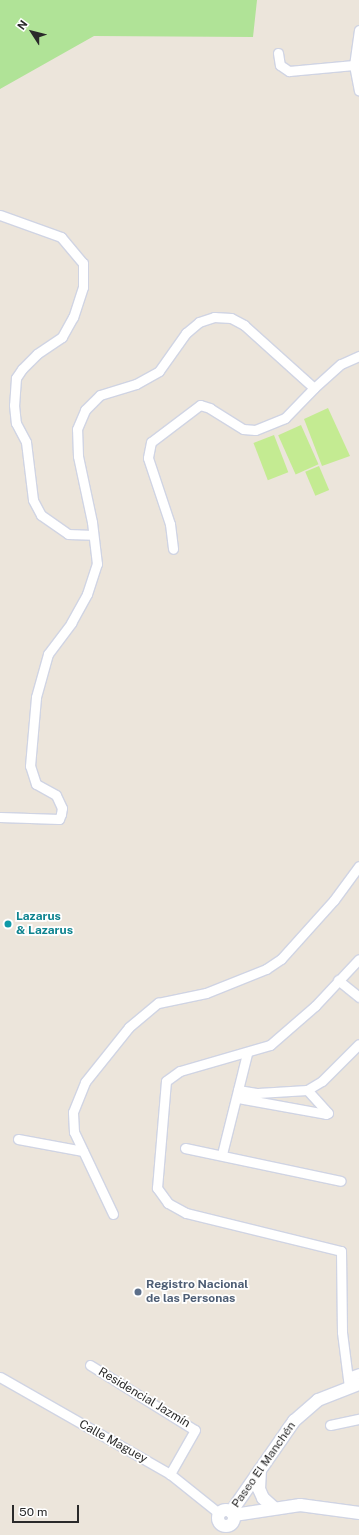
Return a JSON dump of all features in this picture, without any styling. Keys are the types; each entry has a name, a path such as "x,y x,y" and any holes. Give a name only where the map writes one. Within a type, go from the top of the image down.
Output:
{"street":[{"path":"359,30 354,64 359,91"},
{"path":"278,53 280,65 289,71 354,64"},
{"path":"0,215 62,237 83,263 83,287 73,317 62,337 37,354 22,369 16,378 14,405 16,423 26,442 33,500 41,515 68,534 93,535"},
{"path":"0,817 59,819 62,814 62,808 56,795 36,784 30,766 36,697 48,654 71,623 87,594 96,564 93,535 78,456 77,429 85,410 100,395 136,384 159,371 186,333 199,322 214,317 231,318 244,325 314,388"},
{"path":"173,549 170,524 148,458 151,442 200,405 210,408 243,430 255,430 285,418 314,388 341,364 359,356"},
{"path":"113,1214 74,1132 73,1112 85,1082 129,1027 158,1003 206,994 266,969 281,959 329,906 359,866"},
{"path":"352,1383 342,1332 341,1251 186,1213 168,1203 157,1188 166,1082 180,1071 209,1061 247,1054 270,1045 287,1032 359,959"},
{"path":"338,980 359,996"},
{"path":"238,1094 308,1090 322,1081 359,1044"},
{"path":"222,1154 247,1054"},
{"path":"238,1094 326,1114 328,1112 308,1090"},
{"path":"18,1140 83,1151"},
{"path":"186,1148 222,1154 341,1181"},
{"name":"Residencial Jazmín","path":"90,1365 196,1430 170,1474"},
{"path":"352,1383 359,1373"},
{"name":"Calle Maguey","path":"0,1377 170,1474 224,1520"},
{"name":"Paseo El Manchén","path":"224,1520 260,1467 294,1421 318,1400 352,1383"},
{"path":"330,1425 359,1419"},
{"path":"260,1467 259,1489 263,1498 273,1507"},
{"path":"224,1520 273,1507 313,1506 359,1513"}],"green space":[{"path":"0,0 257,0 253,37 94,36 0,89"},
{"path":"328,408 350,456 322,466 304,419"},
{"path":"301,425 318,464 296,474 278,435"},
{"path":"274,435 288,472 268,480 253,443"},
{"path":"319,466 329,490 315,496 305,472"}],"place":[{"name":"Lazarus & Lazarus","path":"8,924"},
{"name":"Registro Nacional de las Personas","path":"138,1292"}]}
